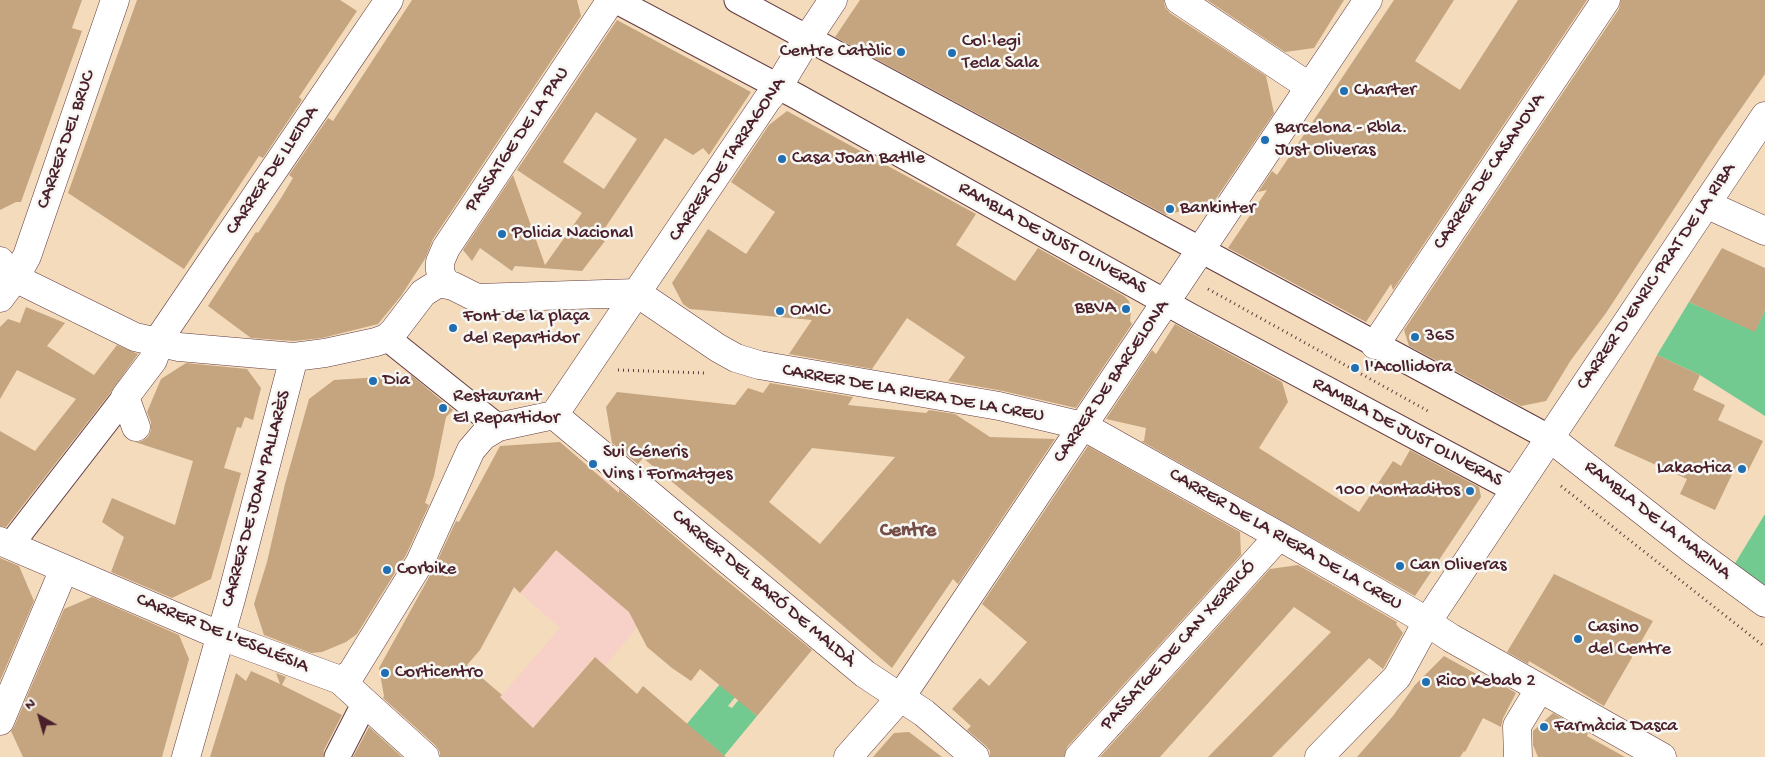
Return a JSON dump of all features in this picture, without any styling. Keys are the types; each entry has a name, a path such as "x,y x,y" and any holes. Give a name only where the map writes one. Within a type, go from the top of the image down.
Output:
{"street":[{"name":"CARRER DEL BRUC","path":"5,279 27,256 115,0"},
{"name":"CARRER DE LLEIDA","path":"125,397 153,360 163,333 389,0"},
{"name":"PASSATGE DE LA PAU","path":"447,284 440,270 440,262 446,248 611,0"},
{"name":"RAMBLA DE JUST OLIVERAS","path":"615,0 778,87 1166,302 1515,490"},
{"path":"737,0 1550,438"},
{"name":"CARRER DE TARRAGONA","path":"554,415 767,100 778,87 807,38 833,0"},
{"path":"1179,0 1310,87"},
{"name":"CARRER DE BARCELONA","path":"848,757 900,698 1368,0"},
{"name":"CARRER DE CASANOVA","path":"1375,345 1606,0"},
{"name":"CARRER D'ENRIC PRAT DE LA RIBA","path":"1515,490 1765,116"},
{"path":"1706,204 1765,231"},
{"path":"5,279 135,337 179,347 294,357 325,353 387,338 394,332 423,293 432,286 439,284 447,284 477,298 638,293"},
{"name":"CARRER DE LA RIERA DE LA CREU","path":"638,293 718,348 736,358 759,365 999,406 1083,426 1427,622"},
{"path":"387,338 498,428"},
{"name":"CARRER DE JOAN PALLARÈS","path":"186,757 221,636 294,357"},
{"path":"125,397 136,427"},
{"path":"9,541 125,397"},
{"path":"340,680 351,674 420,562 471,450 483,436 498,428 554,415"},
{"name":"CARRER DEL BARÓ DE MALDÀ","path":"554,415 865,674 924,713 975,757"},
{"name":"RAMBLA DE LA MARINA","path":"1550,438 1694,551 1765,603"},
{"path":"1319,757 1397,676 1427,622 1515,490"},
{"name":"PASSATGE DE CAN XERRICÓ","path":"1079,757 1279,536"},
{"name":"CARRER DE L'ESGLÉSIA","path":"9,541 64,569 221,636 340,680 425,757"},
{"path":"0,721 64,569"},
{"path":"1427,622 1662,757"},
{"path":"1518,757 1516,726 1540,688"},
{"path":"337,757 359,714"}],"path":[{"name":"RAMBLA DE JUST OLIVERAS","path":"1202,286 1431,412"},
{"path":"610,370 713,374"},
{"name":"RAMBLA DE LA MARINA","path":"1561,486 1765,647"}],"shaded area":[{"path":"602,477 697,556 605,666 594,657 508,757 449,756 560,628 512,586"}],"green space":[{"path":"1689,302 1755,331 1765,310 1765,416 1700,375 1657,355"},
{"path":"1765,514 1765,588 1734,565"},
{"path":"725,678 740,691 728,706 732,708 740,698 753,708 751,711 757,716 724,756 706,740 681,731"}],"building":[{"path":"0,0 82,0 72,28 82,31 21,202 16,202 0,210"},
{"path":"137,0 340,0 357,11 299,97 302,100 263,158 259,156 184,269 68,193"},
{"path":"412,0 577,0 581,16 433,239 425,259 401,296 378,324 322,338 294,341 251,338 208,306 256,232 258,233 281,198 293,178 289,175 328,118 333,121"},
{"path":"860,0 1164,0 1165,7 1170,13 1266,76 1274,113 1213,203 1166,215 835,37"},
{"path":"1207,0 1344,0 1314,48 1285,52"},
{"path":"1394,0 1454,0 1415,61 1460,90 1518,0 1587,0 1393,290 1391,284 1366,322 1228,248 1267,190 1258,192 1272,171 1277,175"},
{"path":"1621,0 1765,0 1765,74 1719,140 1606,313 1571,360 1546,401 1521,406 1409,346 1404,330 1619,9"},
{"path":"617,20 751,92 709,155 703,148 693,155 665,138 599,237 605,241 582,271 515,266 512,271 480,248 472,261 463,250 513,175 545,265 582,213 517,170","holes":["596,112 637,139 604,189 563,162"]},
{"path":"787,111 976,214 956,245 1015,281 1038,248 1124,296 1129,301 1131,310 1130,321 1132,324 1076,408 1003,391 948,381 965,357 907,318 872,369 789,354 812,320 690,309 683,304 672,283 708,229 746,254 775,212 731,182 769,125"},
{"path":"1722,248 1765,268 1765,310 1755,332 1689,302"},
{"path":"26,307 65,323 47,346 94,375 117,345 138,354 111,392 6,527 0,526 0,431 35,451 76,399 17,370 0,399 0,327 8,319 20,323"},
{"path":"1175,324 1282,382 1288,402 1259,448 1359,512 1393,461 1401,466 1410,450 1479,487 1481,497 1415,596 1141,441 1144,441 1146,428 1106,419 1152,350 1156,354"},
{"path":"1657,355 1700,375 1693,390 1725,405 1718,420 1763,441 1748,471 1736,466 1715,510 1680,494 1687,479 1614,446"},
{"path":"186,363 247,369 261,388 253,420 245,417 241,428 237,427 224,468 241,473 211,579 172,598 111,572 124,537 102,522 112,498 175,525 193,461 135,442 142,441 148,437 151,430 151,422 147,412 161,379"},
{"path":"411,375 453,410 446,417 434,476 425,503 429,505 406,555 357,634 346,642 322,652 311,653 264,635 254,604 267,562 285,484 309,399 334,380"},
{"path":"770,383 853,397 848,405 926,413 929,410 955,414 990,437 1055,439 958,584 953,579 892,668 761,555 643,458 638,464 612,443 606,407 617,392 735,405 748,388 763,393","holes":["812,448 895,457 820,544 769,502"]},
{"path":"560,442 619,493 619,489 716,572 812,650 757,716 700,669 691,681 672,668 647,647 629,612 556,550 520,593 514,587 480,650 467,665 502,695 500,697 533,728 595,657 637,694 643,686 726,757 440,757 440,752 435,745 383,698 379,668 434,568 456,521 459,522 500,446"},
{"path":"1088,446 1240,532 1241,555 1067,747 1064,757 990,757 990,751 986,746 967,730 971,726 952,709 980,678 989,686 1027,642 982,604"},
{"path":"0,558 19,566 34,601 0,681"},
{"path":"1298,565 1397,622 1396,624 1403,633 1383,669 1369,658 1272,757 1208,757 1331,632 1294,607 1160,757 1100,757 1270,569"},
{"name":"Casino del Centre","path":"1554,574 1653,621 1604,706 1529,661 1528,664 1507,652"},
{"path":"92,597 179,635 189,659 162,757 23,757 11,731 64,609"},
{"path":"1444,656 1489,681 1491,678 1516,693 1503,718 1501,727 1483,718 1465,752 1460,757 1357,757 1393,716 1415,685"},
{"path":"251,671 280,684 276,673 286,677 282,685 342,715 324,750 323,757 210,757 236,673 246,681"},
{"path":"1553,713 1588,733 1587,736 1625,757 1538,757 1533,745 1533,731"},
{"path":"369,727 402,757 353,757"},
{"path":"909,732 942,757 873,757 894,733"}],"place":[{"name":"Centre Catòlic","path":"901,52"},
{"name":"Col·legi Tecla Sala","path":"952,53"},
{"name":"Charter","path":"1344,91"},
{"name":"Barcelona - Rbla. Just Oliveras","path":"1265,140"},
{"name":"Casa Joan Batlle","path":"782,159"},
{"name":"Bankinter","path":"1170,209"},
{"name":"Policia Nacional","path":"502,234"},
{"name":"BBVA","path":"1126,309"},
{"name":"OMIC","path":"780,311"},
{"name":"Font de la plaça del Repartidor","path":"453,328"},
{"name":"365","path":"1415,337"},
{"name":"l'Acollidora","path":"1355,368"},
{"name":"Dia","path":"373,381"},
{"name":"Restaurant El Repartidor","path":"443,408"},
{"name":"Sui Géneris Vins i Formatges","path":"593,464"},
{"name":"Lakaotica","path":"1742,469"},
{"name":"100 Montaditos","path":"1470,491"},
{"name":"Can Oliveras","path":"1400,566"},
{"name":"Corbike","path":"387,570"},
{"name":"Casino del Centre","path":"1578,639"},
{"name":"Corticentro","path":"385,673"},
{"name":"Rico Kebab 2","path":"1426,682"},
{"name":"Farmàcia Dasca","path":"1544,727"}],"district":[{"name":"Centre","path":"908,532"}]}
